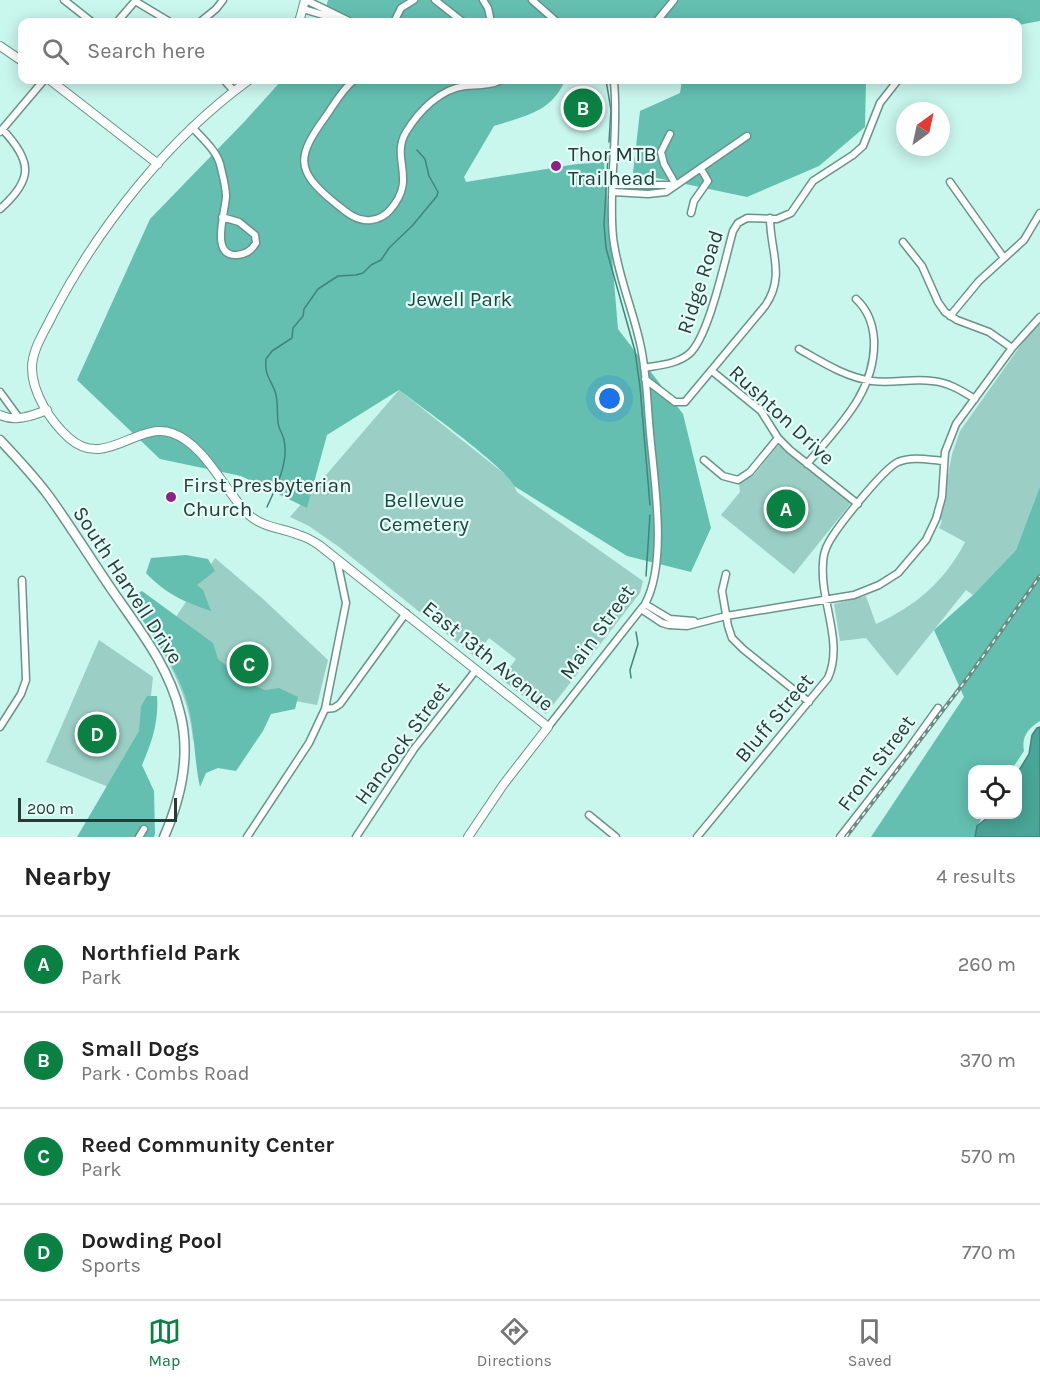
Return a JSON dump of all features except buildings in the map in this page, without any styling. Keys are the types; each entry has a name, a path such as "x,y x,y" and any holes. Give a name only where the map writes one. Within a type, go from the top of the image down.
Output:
{"main road":[{"name":"South Harvell Drive","path":"0,440 49,496 151,647 172,686 181,714 184,762 179,798 164,837"}],"street":[{"path":"64,0 87,18"},
{"path":"205,18 223,0"},
{"path":"300,18 305,0 342,18"},
{"path":"396,18 401,8 414,0"},
{"path":"435,0 458,18"},
{"path":"483,0 490,18"},
{"path":"532,0 552,18"},
{"path":"659,18 674,0"},
{"path":"120,18 135,1 163,18"},
{"path":"303,9 336,18"},
{"path":"0,46 18,58"},
{"path":"0,209 21,188 25,170 24,158 19,149 1,131 41,84"},
{"path":"55,84 158,164"},
{"path":"228,84 234,91"},
{"name":"East 13th Avenue","path":"244,84 192,127 158,164 87,254 40,340 32,362 32,377 37,394 69,438 89,448 113,447 154,431 176,435 197,450 251,516 264,525 311,540 406,613 548,728"},
{"path":"350,84 310,137 304,159 309,177 321,192 349,214 367,220 383,217 401,195 404,183 401,150 403,140 406,132 430,103 452,89 489,84"},
{"name":"Main Street","path":"468,837 498,791 643,607 654,575 657,534 644,368 640,343 615,248 612,226 616,124 613,84"},
{"name":"Ridge Road","path":"644,368 679,360 697,345 705,327 735,227 747,218 787,216 795,209 813,181 859,150 866,140 880,103 895,84"},
{"path":"192,127 216,154 220,163 226,194 222,217 220,231 222,245 227,253 235,255 250,250 256,243 255,235 239,222 222,217"},
{"path":"670,134 662,147 661,158 676,185"},
{"path":"613,188 666,192 747,136"},
{"path":"691,213 694,201 708,181 701,169"},
{"path":"950,183 959,192 982,230 1004,258"},
{"path":"950,316 979,280 1024,240 1040,213"},
{"path":"645,379 679,403 690,397 765,306 773,292 776,273 770,218"},
{"path":"903,242 922,266 941,308 950,316 989,332 1012,348"},
{"path":"807,464 853,408 868,380 874,352 873,334 867,312 856,299"},
{"path":"643,607 669,625 687,626 698,621 854,595 879,585 898,573 916,554 930,534 943,490 946,446 953,430 1012,348 1040,317"},
{"path":"799,349 838,370 868,380 941,382 975,399"},
{"name":"Rushton Drive","path":"712,371 761,411 778,438 858,504"},
{"path":"0,392 19,418"},
{"path":"0,415 19,418 47,410"},
{"path":"704,460 723,476 738,480 750,472 778,438"},
{"name":"Bluff Street","path":"697,837 828,678 833,663 833,645 822,578 825,551 832,537 880,478 895,464 915,458 944,461"},
{"path":"247,837 309,743 325,709 346,603 337,560"},
{"path":"726,574 722,591 730,633 737,644 809,702"},
{"path":"0,728 21,694 26,680 22,580"},
{"path":"325,709 334,708 340,704 406,613"},
{"name":"Hancock Street","path":"356,837 421,739 476,670"},
{"name":"Front Street","path":"840,837 938,708"},
{"path":"589,815 616,837"},
{"path":"139,837 144,829"}],"green space":[{"path":"328,0 1040,0 1040,21 1022,24 1022,18 323,18"},
{"name":"Jewell Park","path":"278,84 563,84 553,99 545,106 527,115 494,126 464,177 466,182 577,164 604,162 618,329 683,414 711,528 691,572 627,556 514,486 508,477 480,452 399,390 327,435 307,508 241,476 160,459 77,380 150,219"},
{"path":"681,84 866,84 865,127 819,166 747,197 633,173 640,111 680,93"},
{"path":"1040,324 1040,539 1025,527 1016,550 973,595 966,590 897,676 866,638 840,641 834,604 866,596 876,624 904,609 928,591 948,569 965,542 939,528 952,454 960,431 1028,335"},
{"name":"Bellevue Cemetery","path":"399,390 511,479 517,492 643,581 640,593 546,714 501,679 516,659 489,638 474,656 339,547 309,526 290,517"},
{"path":"778,445 851,503 794,574 721,515 740,492 739,483 754,475"},
{"path":"1040,487 1040,721 1027,733 1023,746 1024,751 1015,765 968,765 968,819 981,819 977,826 975,837 871,837 964,697 934,630 973,595 1016,550"},
{"path":"186,555 208,559 215,571 197,585 203,590 211,611 176,596 161,587 146,573 151,558"},
{"path":"215,558 328,660 317,705 274,697 231,765 193,740 189,714 181,690 158,644"},
{"path":"142,591 213,643 218,659 250,684 265,690 279,688 298,697 295,709 271,714 263,731 236,771 218,768 206,773 200,787 190,715 184,691 164,652 132,604 131,596"},
{"path":"99,640 153,677 149,714 121,792 46,762"},
{"path":"147,696 157,696 154,731 142,765 154,791 154,837 77,837 139,731 141,706"}],"shaded area":[{"path":"98,721 109,728 94,745 87,740"},
{"path":"1040,727 1040,837 975,837 977,826 986,819 1022,819 1022,765 1029,754 1032,735"}],"waterway":[{"path":"607,84 611,110 609,142"},
{"path":"267,507 281,475 285,449 278,424 275,390 267,375 266,359 272,351 292,338 293,328 303,316 304,309 318,289 338,276 363,273 371,265 381,260 389,248 412,226 437,196 438,192 429,176 425,159 417,150"},
{"path":"608,157 604,224 606,248 635,351 650,505"},
{"path":"646,576 650,515"},
{"path":"631,678 630,670 638,644 636,632"}],"railway":[{"path":"846,837 969,676 1040,576"}],"place":[{"name":"Small Dogs","path":"583,108"},
{"name":"Thor MTB Trailhead","path":"556,166"},
{"name":"First Presbyterian Church","path":"171,497"},
{"name":"Northfield Park","path":"786,509"},
{"name":"Reed Community Center","path":"249,664"},
{"name":"Dowding Pool","path":"97,734"}]}
